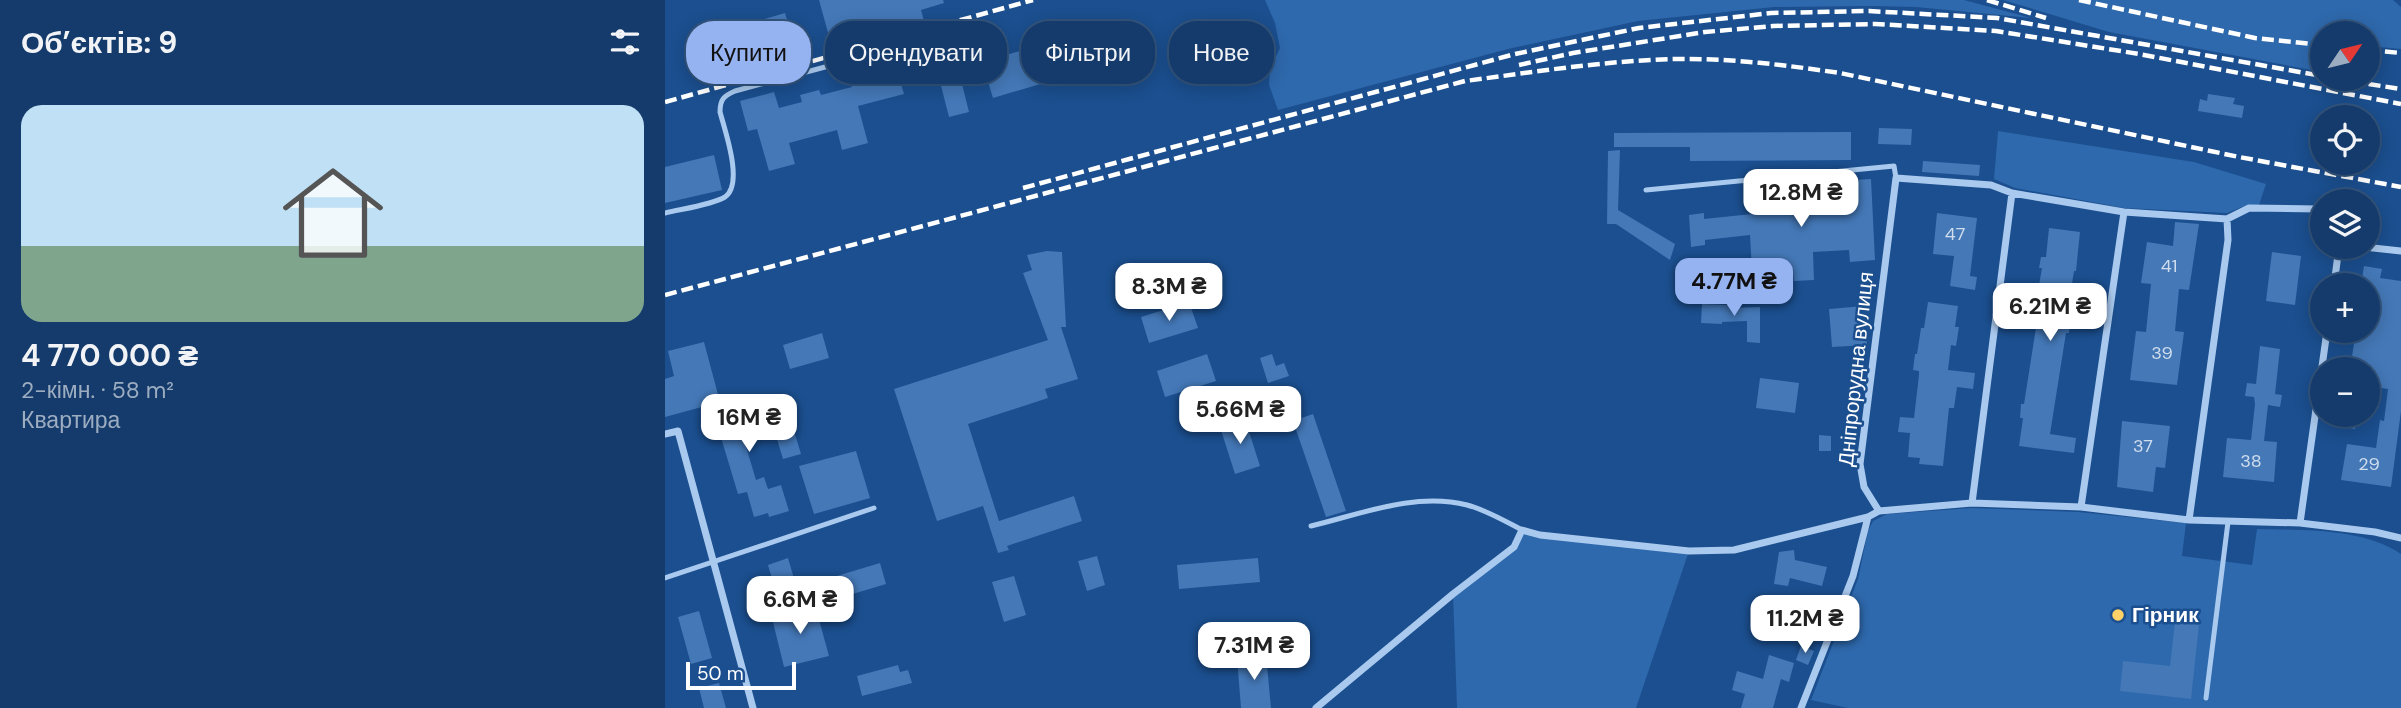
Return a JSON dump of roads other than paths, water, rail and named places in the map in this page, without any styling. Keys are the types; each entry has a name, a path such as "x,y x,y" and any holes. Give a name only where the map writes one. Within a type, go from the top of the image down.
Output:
{"street":[{"path":"1896,178 1991,184 2012,193 2125,212 2227,219 2249,208 2310,209"},
{"name":"Дніпрорудна вулиця","path":"1879,511 1864,487 1860,464 1896,178"},
{"path":"1972,503 2012,193"},
{"path":"2081,507 2125,212"},
{"path":"2189,520 2228,240 2227,219"},
{"path":"2380,249 2401,251"},
{"path":"2300,523 2325,343"},
{"path":"665,434 678,431 754,708"},
{"path":"1316,708 1514,547 1522,530 1539,535 1689,551 1734,550 1868,517 1879,511 1972,503 2081,507 2189,520 2300,523 2375,532 2401,538"},
{"path":"1801,708 1853,576 1868,517"}],"lane":[{"path":"665,213 723,199 731,192 734,180 720,112 720,103 725,96 825,67"},
{"path":"1646,190 1894,166 1896,178"},
{"path":"1311,526 1419,500 1444,500 1470,505 1522,530"},
{"path":"665,578 874,508"},
{"path":"2206,698 2228,522"}],"railway":[{"path":"665,102 1033,0"},
{"path":"1987,0 2046,18"},
{"path":"2079,0 2255,38 2310,44"},
{"path":"1023,188 1515,54 1639,28 1771,13 1869,11 1997,18 2310,74"},
{"path":"1519,65 1573,53 1705,32 1773,26 1875,24 1996,31 2139,54 2401,104"},
{"path":"2380,51 2401,53"},
{"path":"665,295 1465,81 1628,61 1723,60 1840,73 2239,157 2401,187"},
{"path":"2380,86 2401,89"}],"place":[{"name":"Гірник","path":"2118,615"}]}
